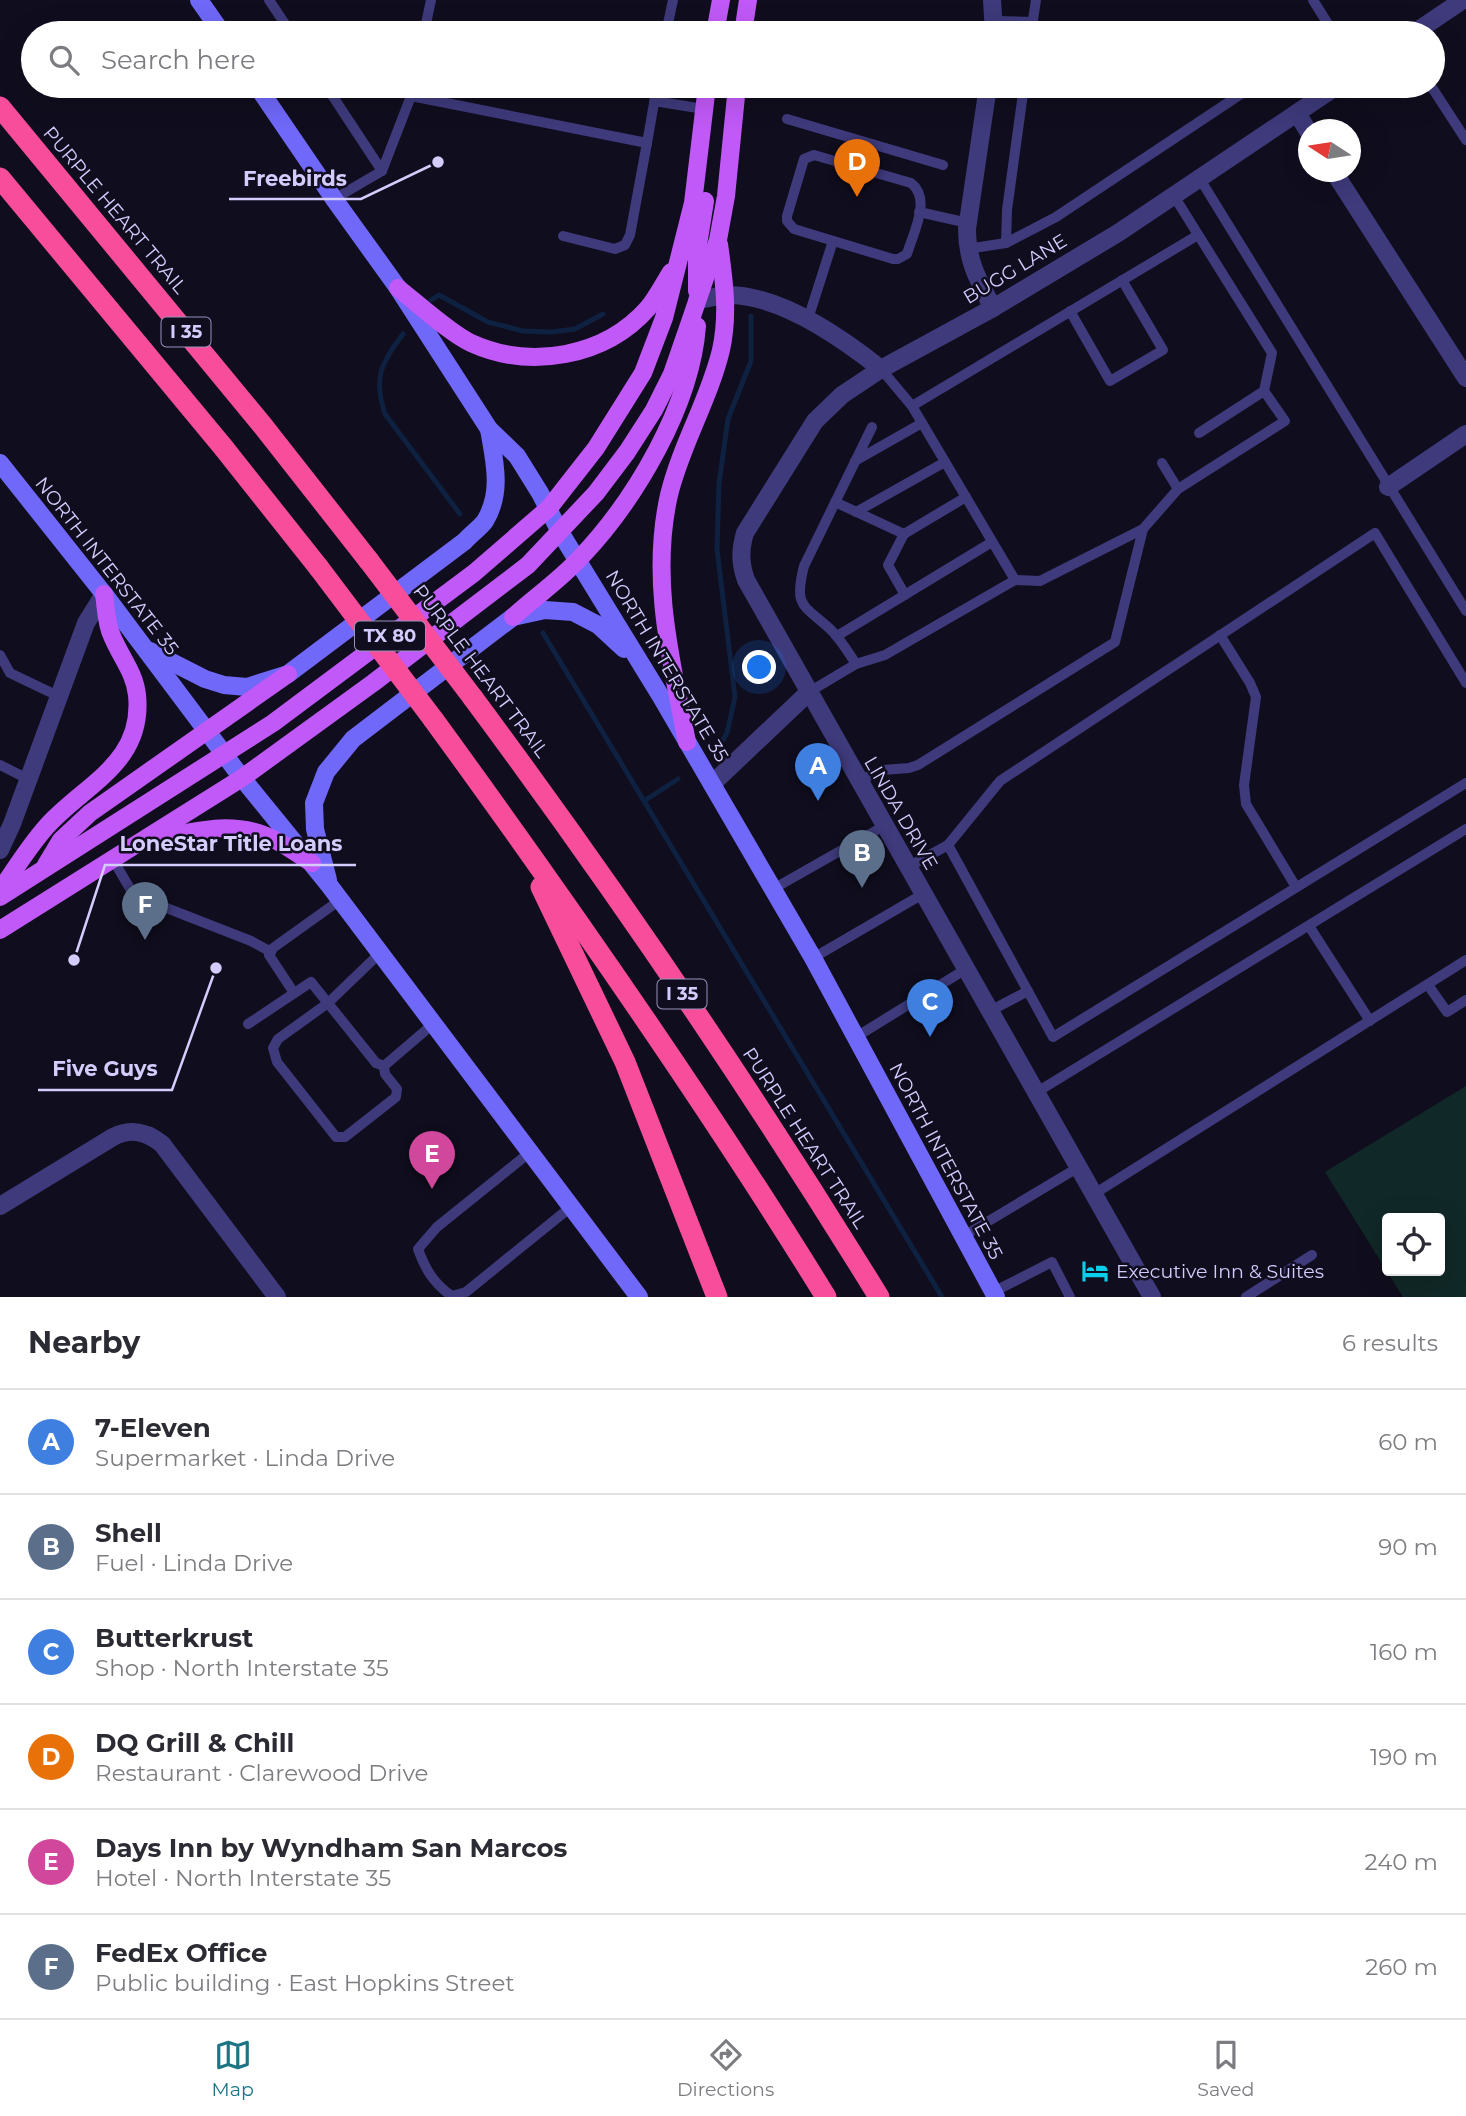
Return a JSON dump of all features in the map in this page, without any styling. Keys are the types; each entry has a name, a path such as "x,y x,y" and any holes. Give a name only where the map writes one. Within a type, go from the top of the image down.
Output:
{"highway":[{"name":"PURPLE HEART TRAIL","path":"0,107 255,416 473,698 600,872 823,1206 879,1297"},
{"name":"I 35","path":"0,178 223,447 433,719 515,831 727,1140 826,1297"},
{"path":"515,831 625,1062 717,1297"}],"main road":[{"path":"199,0 214,21"},
{"path":"717,21 721,0"},
{"path":"745,21 748,0"},
{"name":"NORTH INTERSTATE 35","path":"265,98 398,288 489,429 517,456 813,958 994,1294"},
{"name":"TX 80","path":"0,897 273,723 474,573 549,509 596,448 643,373 664,318 693,203 705,98"},
{"path":"329,885 315,829 314,803 326,772 353,738 513,617 579,560 622,509 643,476 684,388 692,359 697,330 697,251 717,98"},
{"name":"TX 80","path":"0,929 242,778 373,683 528,565 596,493 654,410 672,374 718,240 726,195 736,98"},
{"path":"687,742 667,642 661,594 660,553 677,467 721,351 726,295 718,240"},
{"path":"398,288 468,342 497,352 536,357 573,353 597,345 625,329 649,307 681,257"},
{"path":"0,912 43,869 61,840 90,813 207,733 465,541 485,520 494,496 496,476 489,429"},
{"name":"NORTH INTERSTATE 35","path":"0,463 147,650 224,755 329,885 639,1297"},
{"path":"0,891 46,827 71,802 114,768 129,746 135,722 137,695 129,667 111,634 104,594"},
{"path":"513,617 545,610 573,612 598,625 639,663"},
{"path":"147,650 205,679 224,685 247,687 288,674"},
{"path":"135,844 209,827 232,828 257,832 276,840 312,863"}],"street":[{"path":"992,0 994,21"},
{"path":"1432,21 1463,0"},
{"path":"986,98 968,223 967,248 971,265 993,308"},
{"name":"BUGG LANE","path":"881,369 993,308 1174,196 1319,98"},
{"path":"1297,113 1301,119"},
{"path":"1340,182 1466,378"},
{"path":"697,300 726,295 752,299 808,319 849,343 881,369"},
{"name":"LINDA DRIVE","path":"881,369 842,395 815,421 746,533 741,548 741,566 746,580 858,781 1152,1297"},
{"path":"1388,487 1466,434"},
{"path":"0,850 6,822 28,779 86,623 104,594"},
{"path":"712,784 809,692"},
{"path":"0,1206 113,1137 125,1131 140,1132 152,1136 162,1144 276,1297"}],"lane":[{"path":"269,0 283,21"},
{"path":"427,21 431,0"},
{"path":"669,21 673,0"},
{"path":"1033,21 1036,0"},
{"path":"1313,0 1326,21"},
{"path":"334,98 382,172"},
{"path":"334,199 382,172 409,98"},
{"path":"444,98 647,143"},
{"path":"563,236 615,249 625,245 630,235 655,98"},
{"path":"1006,243 1007,210 1022,98"},
{"path":"967,248 1006,243 1056,217 1235,98"},
{"path":"1439,98 1466,140"},
{"path":"654,102 704,109"},
{"path":"787,120 943,165"},
{"path":"814,155 911,183 921,198 919,212 906,254 898,259 794,229 787,221 804,159 814,155"},
{"path":"1200,179 1466,611"},
{"path":"809,692 856,664 885,655 1015,580 1040,580 1143,529 1178,489 1285,421 1265,391 1272,353 1174,196"},
{"path":"919,212 968,223"},
{"path":"912,406 1198,235"},
{"path":"808,319 833,241"},
{"path":"1070,311 1111,381 1163,350 1122,280"},
{"path":"881,369 912,406 1015,580"},
{"path":"1199,433 1265,391"},
{"path":"855,461 922,423"},
{"path":"856,664 837,636 805,609 800,582 804,566 872,427"},
{"path":"856,512 945,462"},
{"path":"1162,463 1178,489"},
{"path":"905,595 888,565 904,534 965,497"},
{"path":"835,502 904,534"},
{"path":"858,781 883,770 919,765 1115,642 1143,529"},
{"path":"908,867 948,845 1000,781 1375,533 1466,683"},
{"path":"837,636 992,542"},
{"path":"1220,635 1251,683 1255,697 1244,785 1246,803 1296,887"},
{"path":"0,655 5,670 58,696"},
{"path":"0,765 28,779"},
{"path":"948,845 1054,1037 1466,783"},
{"path":"773,889 884,826"},
{"path":"1037,1092 1466,829"},
{"path":"112,858 132,892 141,898 251,941 271,953"},
{"path":"813,958 923,894"},
{"path":"294,993 269,955 273,948 340,900"},
{"path":"1309,926 1370,1021"},
{"path":"380,953 328,1003 278,1039 273,1048 277,1062 336,1137 345,1137 396,1097 397,1089 385,1074 384,1066"},
{"path":"1094,1194 1466,960"},
{"path":"856,1037 966,969"},
{"path":"248,1024 311,982 376,1063 384,1066"},
{"path":"1428,985 1447,1012 1466,1000"},
{"path":"990,1011 1028,992"},
{"path":"384,1066 433,1024"},
{"path":"529,1153 437,1227 418,1249 425,1268 441,1289 452,1296 466,1292 572,1206"},
{"path":"962,1237 1079,1167"},
{"path":"1246,1297 1312,1255"},
{"path":"994,1294 1052,1262 1070,1297"}],"green space":[{"path":"1466,1086 1466,1297 1403,1297 1390,1276 1445,1276 1445,1213 1382,1213 1382,1263 1325,1172"}],"waterway":[{"path":"431,300 439,295 488,322 523,331 552,332 575,329 603,314"},
{"path":"721,743 727,733 735,697 717,549 719,483 728,419 751,361 751,316"},
{"path":"403,334 381,371 381,401 385,414 460,514"},
{"path":"543,633 942,1297"},
{"path":"644,801 678,779"}],"place":[{"name":"Freebirds","path":"438,162"},
{"name":"DQ Grill & Chill","path":"857,197"},
{"name":"7-Eleven","path":"818,801"},
{"name":"Shell","path":"862,888"},
{"name":"FedEx Office","path":"145,940"},
{"name":"LoneStar Title Loans","path":"74,960"},
{"name":"Five Guys","path":"216,968"},
{"name":"Butterkrust","path":"930,1037"},
{"name":"Days Inn by Wyndham San Marcos","path":"432,1189"},
{"name":"Executive Inn & Suites","path":"1095,1271"}]}
